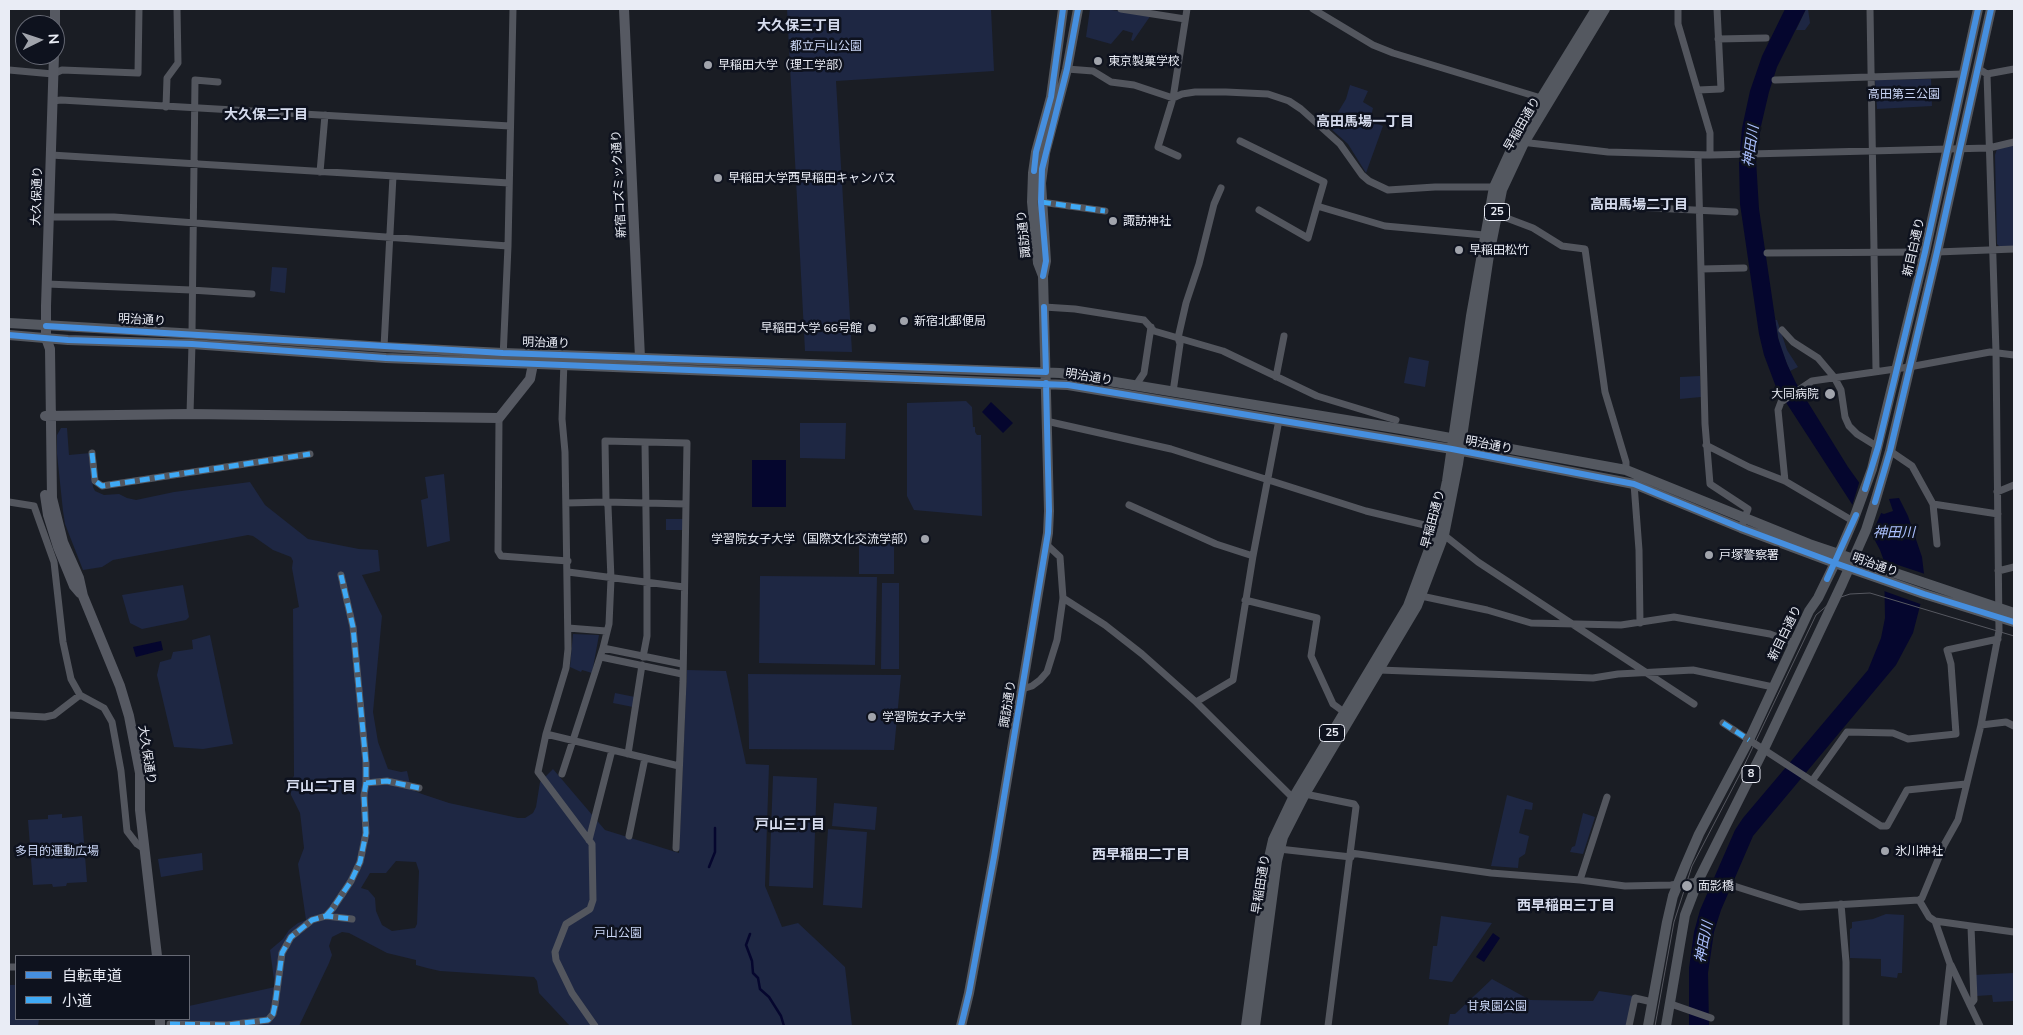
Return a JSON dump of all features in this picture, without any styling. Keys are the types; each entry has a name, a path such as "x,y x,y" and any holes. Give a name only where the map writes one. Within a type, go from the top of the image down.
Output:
{"main road":[{"name":"新宿コズミック通り","path":"624,9 640,358"},
{"name":"諏訪通り","path":"1043,276 1038,263 1032,202 1033,173 1036,152 1051,97 1064,9"},
{"name":"諏訪通り","path":"961,1026 969,993 994,857 1046,544 1049,511 1043,276 1046,261 1041,183 1045,153 1067,70 1076,9"},
{"name":"早稲田通り","path":"1456,444 1496,214 1508,174 1520,141 1541,98 1596,9"},
{"name":"早稲田通り","path":"1246,1026 1270,851 1276,832 1293,798 1408,606 1452,501 1456,444 1484,235 1494,187 1520,141 1605,9"},
{"name":"新目白通り","path":"1648,1026 1667,922 1678,884 1699,834 1749,740 1794,643 1837,559 1865,489 1878,447 1925,252 1978,9"},
{"name":"新目白通り","path":"1666,1026 1686,915 1698,881 1764,749 1851,564 1866,530 1875,502 1890,451 1938,252 1960,149 1983,71 1991,9"},
{"name":"大久保通り","path":"53,65 46,338 44,349 54,506 63,542 79,578 83,596 120,686 129,716 140,773 140,810 157,955"},
{"path":"1055,68 1061,72 1067,70"},
{"name":"明治通り","path":"9,323 386,358 564,360 1068,384 1279,420 1626,470 1743,524"},
{"name":"明治通り","path":"9,335 46,338 192,339 384,347 503,358 533,364 564,360 640,358 1046,372 1136,385 1456,444 1634,484 1851,564 1999,614 2014,622"},
{"path":"48,416 190,414 499,418 530,379 533,364"},
{"name":"大久保通り","path":"48,416 45,495 48,515 58,547 74,586 83,596"},
{"name":"早稲田通り","path":"1255,1026 1279,849 1287,828 1305,794 1421,596 1440,532"},
{"name":"明治通り","path":"1999,614 2014,614"}],"street":[{"path":"9,70 53,74 62,70 138,73 140,9"},
{"path":"166,106 167,78 178,63 177,9"},
{"path":"503,358 508,246 513,9"},
{"path":"1121,9 1185,19"},
{"path":"1178,156 1158,147 1173,98 1187,9"},
{"path":"1313,9 1373,45 1393,53 1541,98"},
{"path":"1678,9 1678,24 1710,133 1710,155"},
{"path":"1698,90 1721,89 1717,9"},
{"path":"1870,9 1876,370"},
{"path":"1718,39 1766,38"},
{"path":"1919,900 1944,845 1958,820 1981,725 1998,639 1996,352 1990,148 1983,71 2014,69"},
{"path":"1067,70 1087,70 1111,82 1134,85 1173,98 1195,92 1268,94 1289,102 1303,111 1340,144 1368,181 1388,190 1435,187 1494,187"},
{"path":"1775,80 1964,74"},
{"path":"190,414 194,80 218,82"},
{"path":"53,101 325,114 510,126"},
{"path":"320,172 325,114"},
{"path":"1240,141 1324,182 1308,238 1259,210"},
{"path":"1520,141 1608,152 1698,155 1947,150 1990,148 2014,142"},
{"path":"1698,155 1706,444 1710,484 1748,509 1743,524"},
{"path":"51,156 509,183"},
{"path":"384,347 393,176"},
{"path":"1173,392 1180,344 1178,338 1186,303 1199,264 1214,204 1221,188"},
{"path":"1041,202 1105,211"},
{"path":"1317,206 1385,226 1484,235"},
{"path":"1632,207 1736,212"},
{"path":"1496,214 1528,225 1562,246 1585,249 1605,392 1626,462 1626,470"},
{"path":"50,216 114,217 192,222 391,239 508,246"},
{"path":"1938,252 2014,249"},
{"path":"1767,253 1925,252"},
{"path":"1701,268 1744,268"},
{"path":"47,284 252,294"},
{"path":"1044,307 1075,309 1144,320 1154,331 1223,351 1317,396 1396,420"},
{"path":"1136,385 1144,373 1151,327"},
{"path":"1782,330 1793,342 1818,358 1834,377 1840,390 1849,426 1857,434 1878,447"},
{"path":"1276,377 1284,336"},
{"path":"1784,480 1778,410 1781,402 1812,380 1909,367 1996,352 2014,355"},
{"path":"564,360 562,419 566,452 568,562 566,668 546,734 538,772 589,840 593,851 594,900 590,909 566,924 555,952 556,960 572,993 596,1026"},
{"path":"499,418 498,551 501,556 568,562"},
{"path":"1046,420 1171,449 1366,511 1440,532 1478,562 1694,704"},
{"path":"1196,702 1234,680 1245,600 1279,420"},
{"path":"562,774 609,624 611,579 608,506 606,502 605,441 687,443 676,848"},
{"path":"643,657 647,636 645,443"},
{"path":"1706,444 1749,467 1784,480 1854,518"},
{"path":"1890,451 1912,466 1933,504 1937,544"},
{"path":"92,452 95,481 102,486 310,454"},
{"path":"1634,484 1639,550 1640,623"},
{"path":"1997,492 2014,485"},
{"path":"34,506 45,495"},
{"path":"9,502 34,506"},
{"path":"566,503 686,504"},
{"path":"1933,504 1998,514"},
{"path":"34,506 54,562 66,662 71,680 80,695 104,708 112,722 122,771 127,830 144,850"},
{"path":"1129,506 1216,544 1253,556"},
{"path":"1022,689 1038,683 1047,672 1058,640 1063,598 1060,557 1046,544"},
{"path":"1998,572 2014,567"},
{"path":"568,572 647,584 684,587"},
{"path":"326,916 351,881 363,850 366,834 364,795 366,783 353,626 341,575"},
{"path":"1421,596 1487,610 1531,623 1621,626 1674,616 1770,634 1794,643"},
{"path":"1063,598 1104,625 1142,654 1196,702 1293,798"},
{"path":"1245,600 1317,618 1311,656 1333,704 1344,712"},
{"path":"568,628 606,632"},
{"path":"1809,779 1847,732 1893,733 1908,739 1956,734 1951,664 1947,650 1998,639"},
{"path":"603,648 682,664"},
{"path":"600,657 682,674"},
{"path":"628,754 642,665"},
{"path":"1379,670 1594,678 1618,674 1693,670 1773,687"},
{"path":"9,715 45,717 54,715 80,695"},
{"path":"1981,725 2006,722 2014,726"},
{"path":"1723,723 1875,823 1887,826 1907,790 1966,784"},
{"path":"546,734 679,766"},
{"path":"589,840 612,750"},
{"path":"628,836 645,758"},
{"path":"366,783 386,781 419,788"},
{"path":"1305,794 1354,804 1351,855 1328,1026"},
{"path":"1580,880 1607,797"},
{"path":"1279,849 1351,855 1491,873 1580,880 1625,886 1678,884 1698,881 1710,882 1734,886 1800,907 1919,900"},
{"path":"1919,900 1929,917 1935,921 2014,932"},
{"path":"1841,904 1846,962 1846,1026"},
{"path":"165,1025 227,1025 268,1020 273,1014 282,953 285,945 299,929 312,920 326,916 352,919"},
{"path":"1935,921 1950,964 1980,1026"},
{"path":"1970,1005 1974,1000 1971,927"},
{"path":"1943,1026 1950,964"},
{"path":"1628,1026 1635,998 1652,1002"},
{"path":"1670,1004 1711,1018"}],"green space":[{"name":"都立戸山公園","path":"787,9 991,9 994,71 836,81 852,352 805,351"},
{"path":"1090,9 1151,15 1133,41 1131,40 1133,33 1123,30 1111,44 1086,37"},
{"path":"1806,9 1808,9 1810,23 1805,30 1796,30"},
{"name":"高田第三公園","path":"1931,79 1932,106 1877,109 1875,80"},
{"path":"1350,85 1368,91 1363,102 1373,108 1370,121 1383,126 1366,173 1348,144 1329,127 1346,99"},
{"path":"2014,145 2014,247 2000,247 1997,244 1995,155 1997,149"},
{"path":"272,267 287,268 285,293 270,291"},
{"path":"1775,320 1777,320 1787,350 1798,367 1790,371 1780,347"},
{"path":"1409,357 1429,361 1425,387 1404,383"},
{"path":"1700,376 1701,397 1680,399 1680,377"},
{"path":"966,401 972,407 975,432 977,435 981,435 982,516 914,510 907,496 907,403"},
{"path":"800,423 846,423 845,459 800,458"},
{"name":"戸山公園","path":"61,428 67,428 69,455 90,453 95,491 104,495 119,494 136,500 174,492 250,482 265,505 308,539 359,549 378,550 380,571 362,575 382,616 373,712 378,742 388,769 401,772 407,771 410,784 415,791 449,803 525,818 533,813 536,807 540,782 553,769 605,830 679,853 687,670 726,671 746,764 769,765 765,886 782,927 798,923 845,967 852,1026 570,1026 539,993 537,981 534,977 440,971 427,968 416,965 416,960 387,953 349,933 342,932 332,937 329,946 332,955 299,1026 173,1026 173,1020 190,1020 190,1006 275,987 270,950 283,939 289,930 306,920 298,864 304,848 301,821 300,813 291,795 290,781 294,776 293,609 299,607 292,568 293,561 291,557 273,550 253,536 248,535 113,560 102,567 83,570 65,524 57,454 57,435","holes":["396,861 416,862 419,871 417,924 415,928 392,931 382,925 376,911 375,898 368,890 361,888 370,873 386,873"]},
{"path":"444,474 450,541 427,547 421,500 428,498 425,477"},
{"path":"666,519 683,519 683,530 666,530"},
{"path":"859,532 894,532 894,574 859,574"},
{"path":"760,576 877,577 875,665 759,663"},
{"path":"882,583 899,583 899,669 881,669"},
{"path":"183,585 189,617 186,620 142,629 130,623 122,595"},
{"path":"573,634 599,635 592,673 582,670 581,672 570,667"},
{"path":"210,635 233,744 203,749 174,747 157,675 160,662 171,659 173,652 193,649 192,640"},
{"path":"748,674 901,675 894,750 749,749"},
{"path":"615,693 635,697 633,707 613,703"},
{"path":"773,776 817,778 813,888 769,886"},
{"path":"1507,795 1533,803 1532,810 1525,809 1519,833 1529,836 1525,854 1519,858 1518,868 1491,866"},
{"path":"834,803 877,807 875,830 832,826"},
{"path":"1583,813 1595,817 1583,854 1570,852 1572,847 1575,846"},
{"name":"多目的運動広場","path":"62,814 62,818 82,816 87,882 67,883 66,886 53,887 52,884 33,885 28,820 48,819 48,815"},
{"path":"828,829 867,832 862,908 823,905"},
{"path":"202,853 203,870 161,877 158,859"},
{"path":"1886,914 1904,915 1902,973 1898,973 1897,978 1881,976 1881,959 1850,958 1850,929 1852,928 1852,922 1873,919"},
{"path":"1441,916 1492,923 1452,982 1429,979 1433,946 1437,946"},
{"path":"2014,973 2014,1001 1993,1002 1992,995 1976,996 1975,975"},
{"name":"甘泉園公園","path":"1492,979 1530,1000 1593,1001 1599,991 1633,996 1626,1026 1448,1026 1450,1014 1455,1014"},
{"path":"9,985 15,985 15,1020 39,1020 38,1026 9,1026"}],"water":[{"name":"神田川","path":"1785,9 1806,9 1777,67 1761,126 1756,160 1759,209 1778,338 1796,383 1848,467 1881,513 1893,511 1889,499 1899,498 1908,516 1922,557 1924,574 1921,602 1913,633 1896,665 1753,836 1721,910 1714,932 1708,973 1709,1026 1689,1026 1689,968 1694,932 1700,910 1735,830 1743,818 1868,670 1881,638 1885,618 1884,561 1880,550 1776,387 1764,355 1759,334 1740,204 1739,161 1742,128 1750,91 1762,56"},
{"path":"991,402 1013,423 1003,433 982,412"},
{"path":"752,460 786,460 786,507 752,507"},
{"path":"161,641 163,650 136,657 133,647"},
{"path":"1493,933 1500,938 1484,962 1476,957"}],"pier":[{"path":"1860,480 1882,511 1871,536 1852,506"},
{"path":"1883,560 1925,574 1923,605 1884,591"}],"waterway":[{"path":"709,867 715,852 715,828"},
{"path":"750,934 746,945 752,961 753,973 758,978 760,989 769,997 781,1016 784,1026"}],"tram line":[{"path":"1655,1026 1674,922 1692,866 1740,774 1816,615 1835,599 1850,594 1870,593 2014,636"}],"marked path":[{"path":"1041,202 1105,211"},
{"path":"92,453 95,481 102,486 310,454"},
{"path":"326,916 351,881 360,862 366,833 364,795 366,763 353,627 341,575"},
{"path":"1723,723 1749,740"},
{"path":"366,783 387,781 419,788"},
{"path":"170,1024 227,1025 268,1020 273,1014 275,1005 282,953 291,937 312,920 326,916 352,919"}],"cycle path":[{"path":"1034,171 1036,152 1051,97 1063,9"},
{"path":"1043,276 1046,261 1041,202 1042,169 1067,69 1078,9"},
{"path":"1865,489 1878,447 1925,252 1978,9"},
{"path":"1875,502 1890,451 1937,252 1991,9"},
{"path":"46,326 503,353 1046,372 1044,307"},
{"path":"9,335 68,340 192,344 386,358 1068,385 1452,449 1634,484 1741,528 1835,563 1924,594 2014,622"},
{"path":"961,1026 969,993 994,857 1048,533 1046,383"},
{"path":"1827,579 1856,515"}],"place":[{"name":"東京製菓学校","path":"1098,61"},
{"name":"早稲田大学（理工学部）","path":"708,65"},
{"name":"早稲田大学西早稲田キャンパス","path":"718,178"},
{"name":"諏訪神社","path":"1113,221"},
{"name":"早稲田松竹","path":"1459,250"},
{"name":"新宿北郵便局","path":"904,321"},
{"name":"早稲田大学 66号館","path":"872,328"},
{"name":"大同病院","path":"1830,394"},
{"name":"学習院女子大学（国際文化交流学部）","path":"925,539"},
{"name":"戸塚警察署","path":"1709,555"},
{"name":"学習院女子大学","path":"872,717"},
{"name":"氷川神社","path":"1885,851"},
{"name":"面影橋","path":"1687,886"}],"district":[{"name":"大久保三丁目","path":"799,26"},
{"name":"大久保二丁目","path":"266,115"},
{"name":"高田馬場一丁目","path":"1365,122"},
{"name":"高田馬場二丁目","path":"1639,205"},
{"name":"戸山二丁目","path":"321,787"},
{"name":"戸山三丁目","path":"790,825"},
{"name":"西早稲田二丁目","path":"1141,855"},
{"name":"西早稲田三丁目","path":"1566,906"}]}
